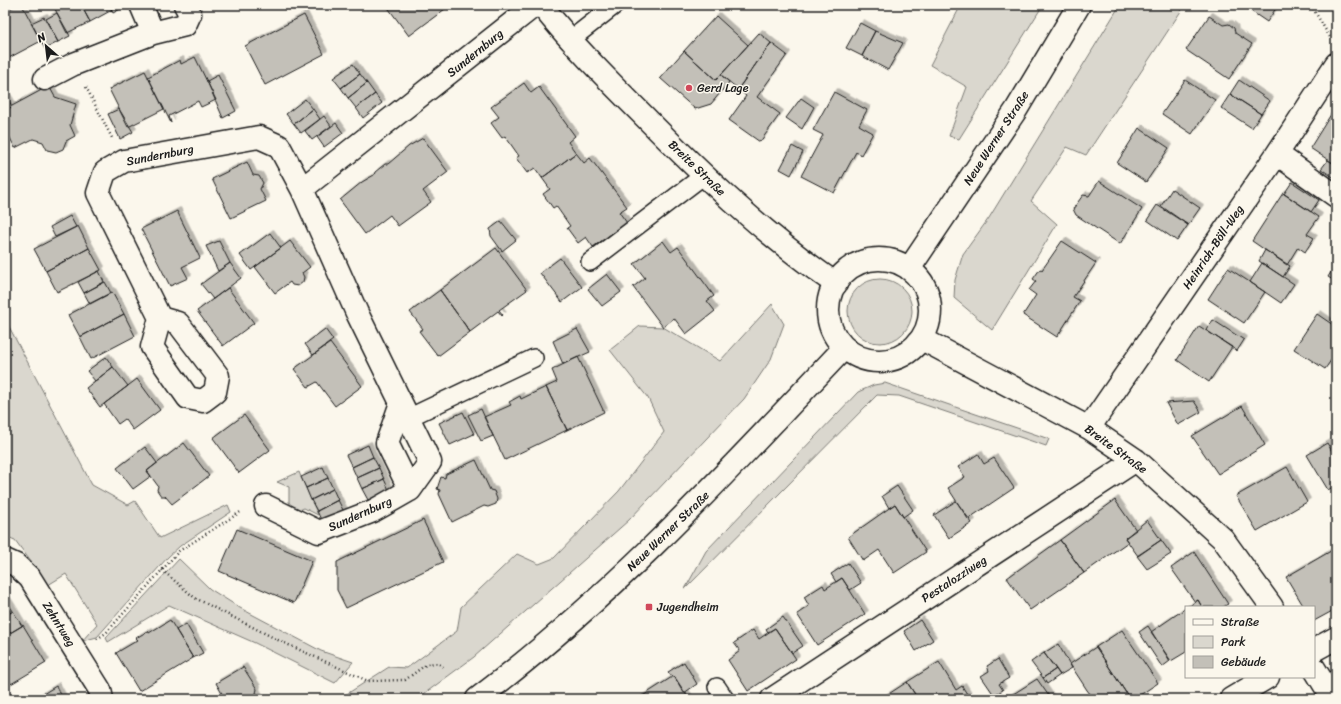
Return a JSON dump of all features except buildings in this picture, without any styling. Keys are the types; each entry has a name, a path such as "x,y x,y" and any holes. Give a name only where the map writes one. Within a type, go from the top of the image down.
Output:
{"street":[{"path":"141,5 153,33"},
{"path":"45,78 74,64 153,33 185,25 190,14 185,5"},
{"name":"Sundernburg","path":"302,189 534,5"},
{"name":"Breite Straße","path":"540,5 569,41 703,176 802,260 836,284"},
{"name":"Neue Werner Straße","path":"909,269 1016,110 1079,5"},
{"name":"Heinrich-Böll-Weg","path":"1089,428 1277,154 1336,64"},
{"name":"Sundernburg","path":"160,318 98,193 105,172 124,161 259,137 279,146 302,189 354,307 430,462 410,490 373,510 319,532 266,506"},
{"path":"1277,154 1336,196"},
{"path":"883,259 897,262 909,269 919,278 926,289 930,301 928,328 922,339 912,350 899,358 884,362 856,356 844,348 833,334 828,317 829,300 836,284 844,273 856,265 869,260 883,259"},
{"name":"Breite Straße","path":"922,339 1089,428 1136,460 1223,539 1271,606"},
{"name":"Neue Werner Straße","path":"477,699 551,639 621,576 707,493 844,348"},
{"path":"405,410 387,443 410,490"},
{"name":"Pestalozziweg","path":"772,699 1136,460"},
{"name":"Zehntweg","path":"5,560 16,565 30,578 100,690 102,699"},
{"path":"1315,649 1336,638"},
{"path":"1315,670 1333,699"},
{"path":"1231,699 1266,678"}],"lane":[{"path":"569,41 615,5"},
{"path":"590,262 703,176"},
{"path":"405,410 534,358"}],"path":[{"path":"1311,5 1333,42"},
{"path":"74,64 124,161"},
{"path":"77,653 106,633 179,551 244,510 266,506"},
{"path":"162,570 195,598 278,640 368,681 405,680 427,664 438,663 444,668"}],"green space":[{"path":"961,5 1043,5 959,139 949,136 967,87 930,65"},
{"path":"1120,5 1185,5 1086,155 1067,147 1031,201 1057,224 992,330 954,298 955,280 963,254 989,218"},
{"path":"880,279 898,284 903,288 907,293 912,311 907,329 903,334 898,338 880,343 862,338 857,334 853,329 848,311 853,293 857,288 862,284"},
{"path":"772,304 784,324 771,359 744,399 629,520 474,657 417,699 339,699 389,667 407,668 457,631 461,607 517,554 539,564 554,558 619,491 664,432 648,398 610,350 640,326 663,327 720,361"},
{"path":"5,319 92,485 128,505 135,501 160,538 228,505 231,512 180,546 168,557 97,637 82,641 97,624 66,574 48,585 15,540 5,536"},
{"path":"885,383 1049,439 1046,446 899,396 877,395 685,589 706,551 858,392 874,385"},
{"path":"299,472 318,515 304,508 295,512 289,502 289,487 277,482"},
{"path":"179,559 210,589 240,608 321,651 353,662 335,683 255,643 169,605 108,642 106,638"}],"place":[{"name":"Gerd Lage","path":"689,88"},
{"name":"Jugendheim","path":"649,607"}]}
